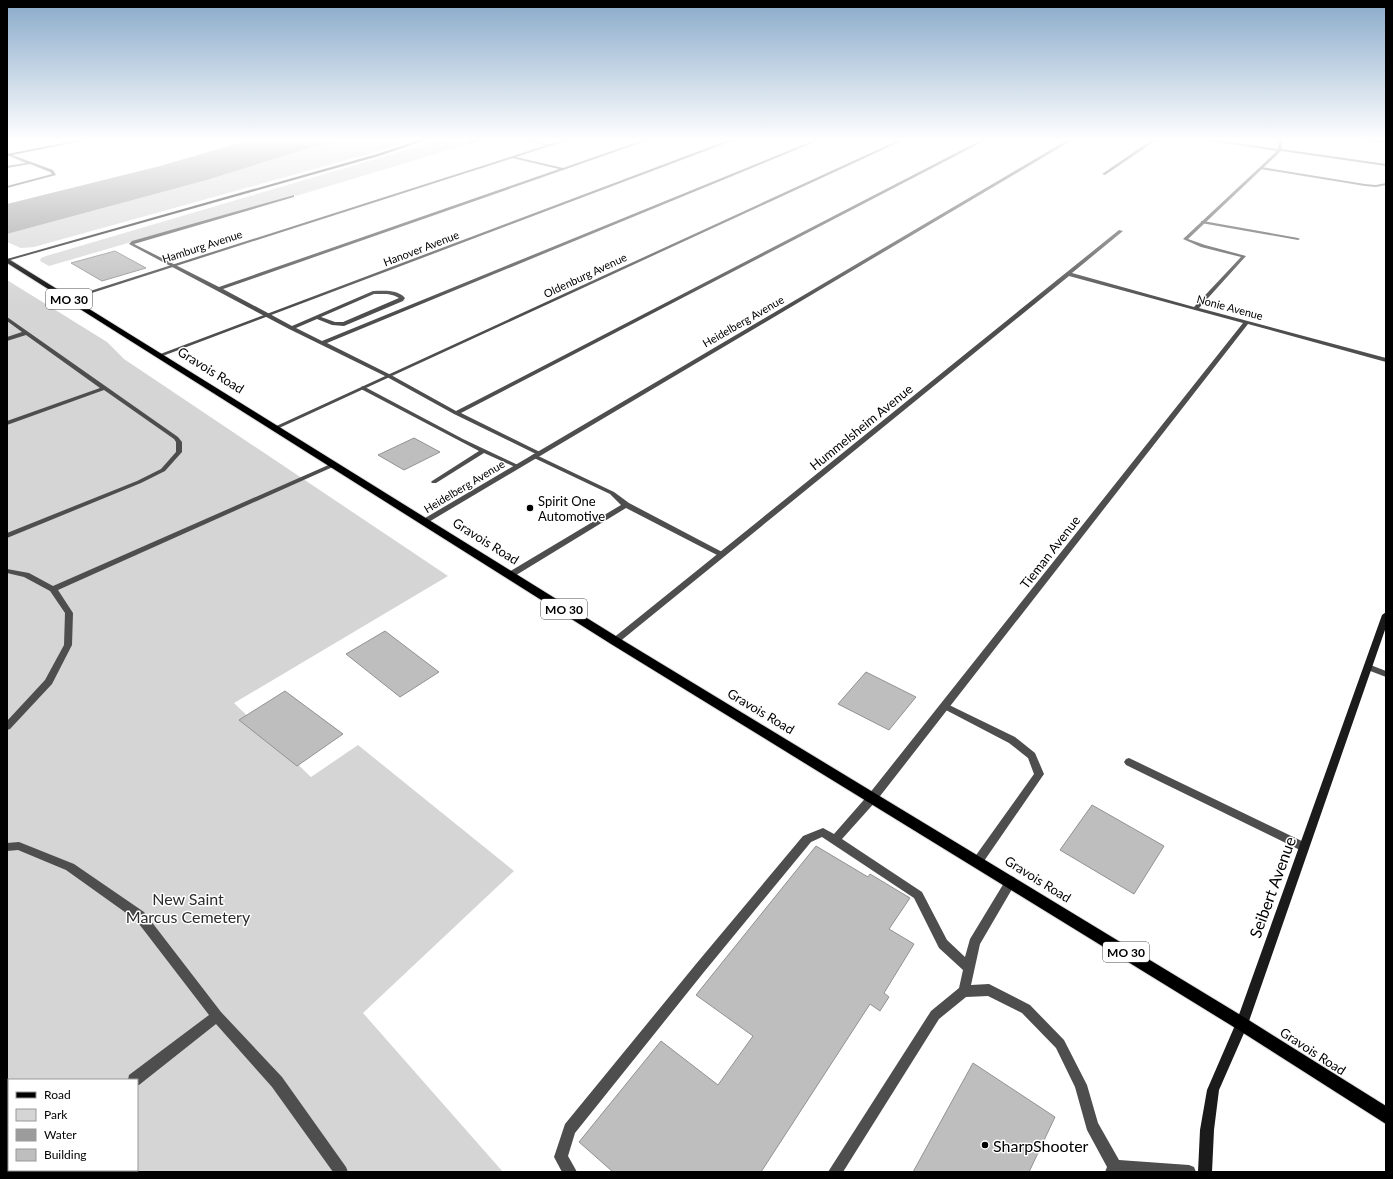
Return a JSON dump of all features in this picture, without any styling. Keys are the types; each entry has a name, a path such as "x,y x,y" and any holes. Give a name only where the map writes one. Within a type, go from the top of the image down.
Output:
{"main road":[{"path":"7,260 240,194"},
{"name":"MO 30","path":"7,260 68,298"},
{"name":"Gravois Road","path":"68,298 158,356 510,575 1011,881 1242,1024 1386,1116"},
{"name":"Seibert Avenue","path":"1205,1172 1207,1130 1213,1090 1242,1024 1386,615"}],"street":[{"name":"Hamburg Avenue","path":"68,298 397,194"},
{"path":"219,289 490,194"},
{"name":"Hanover Avenue","path":"158,356 589,194"},
{"path":"322,343 686,194"},
{"name":"Oldenburg Avenue","path":"275,428 784,194"},
{"path":"456,412 879,194"},
{"name":"Heidelberg Avenue","path":"424,521 979,194"},
{"path":"1196,308 1244,256 1202,246 1185,239 1233,194"},
{"path":"293,196 131,244 219,289 266,316 389,376 536,455 612,493 626,506 722,554"},
{"path":"1203,222 1298,239"},
{"name":"Hummelsheim Avenue","path":"615,640 1121,231"},
{"name":"Nonie Avenue","path":"1068,274 1386,360"},
{"path":"291,328 373,293 386,292 399,295 402,298 401,300 344,324 334,324 317,317"},
{"path":"7,319 176,438 179,452 163,470 139,482 7,536"},
{"name":"Tieman Avenue","path":"835,840 873,797 1247,322"},
{"path":"7,339 26,333"},
{"path":"7,423 105,388"},
{"path":"363,388 461,440 517,466"},
{"path":"434,482 484,450"},
{"path":"53,589 333,465"},
{"path":"510,575 626,506"},
{"path":"7,571 26,575 53,589 69,613 68,645 50,682 7,727"},
{"path":"1368,668 1386,674"},
{"path":"945,706 1012,740 1032,756 1039,774 978,861"},
{"path":"1129,762 1304,847"},
{"path":"570,1172 561,1157 570,1129 806,839 823,832 918,895 943,944 969,968"},
{"path":"7,847 20,846 70,867 140,916 217,1016 278,1082 341,1172"},
{"path":"964,991 974,943 1011,881"},
{"path":"835,1172 935,1015 964,991 989,990 1026,1009 1060,1044 1081,1085 1092,1125 1114,1169 1189,1172"},
{"path":"135,1079 217,1016"}],"green space":[{"path":"155,194 225,194 34,247 21,248 7,242 7,234"},
{"path":"257,194 303,194 296,196 293,195 49,266 40,261 41,258"},
{"name":"New Saint Marcus Cemetery","path":"7,280 107,342 124,359 448,576 234,703 311,777 358,745 514,871 363,1013 503,1172 7,1172"}],"water":[{"path":"47,194 155,194 7,234 7,204"}],"building":[{"path":"115,251 146,268 102,281 71,263"},
{"path":"414,438 440,452 404,470 378,455"},
{"path":"385,631 439,672 400,697 346,654"},
{"path":"866,672 916,697 889,730 838,704"},
{"path":"285,691 343,734 297,766 239,720"},
{"path":"1092,805 1164,846 1134,894 1060,850"},
{"path":"816,846 868,877 870,874 910,898 889,929 914,944 884,993 889,997 880,1011 870,1004 761,1172 613,1172 579,1142 661,1041 718,1085 753,1036 696,995"},
{"name":"SharpShooter","path":"973,1063 1055,1117 1029,1172 913,1172"}],"place":[{"name":"Spirit One Automotive","path":"530,508"},
{"name":"SharpShooter","path":"985,1145"}]}
